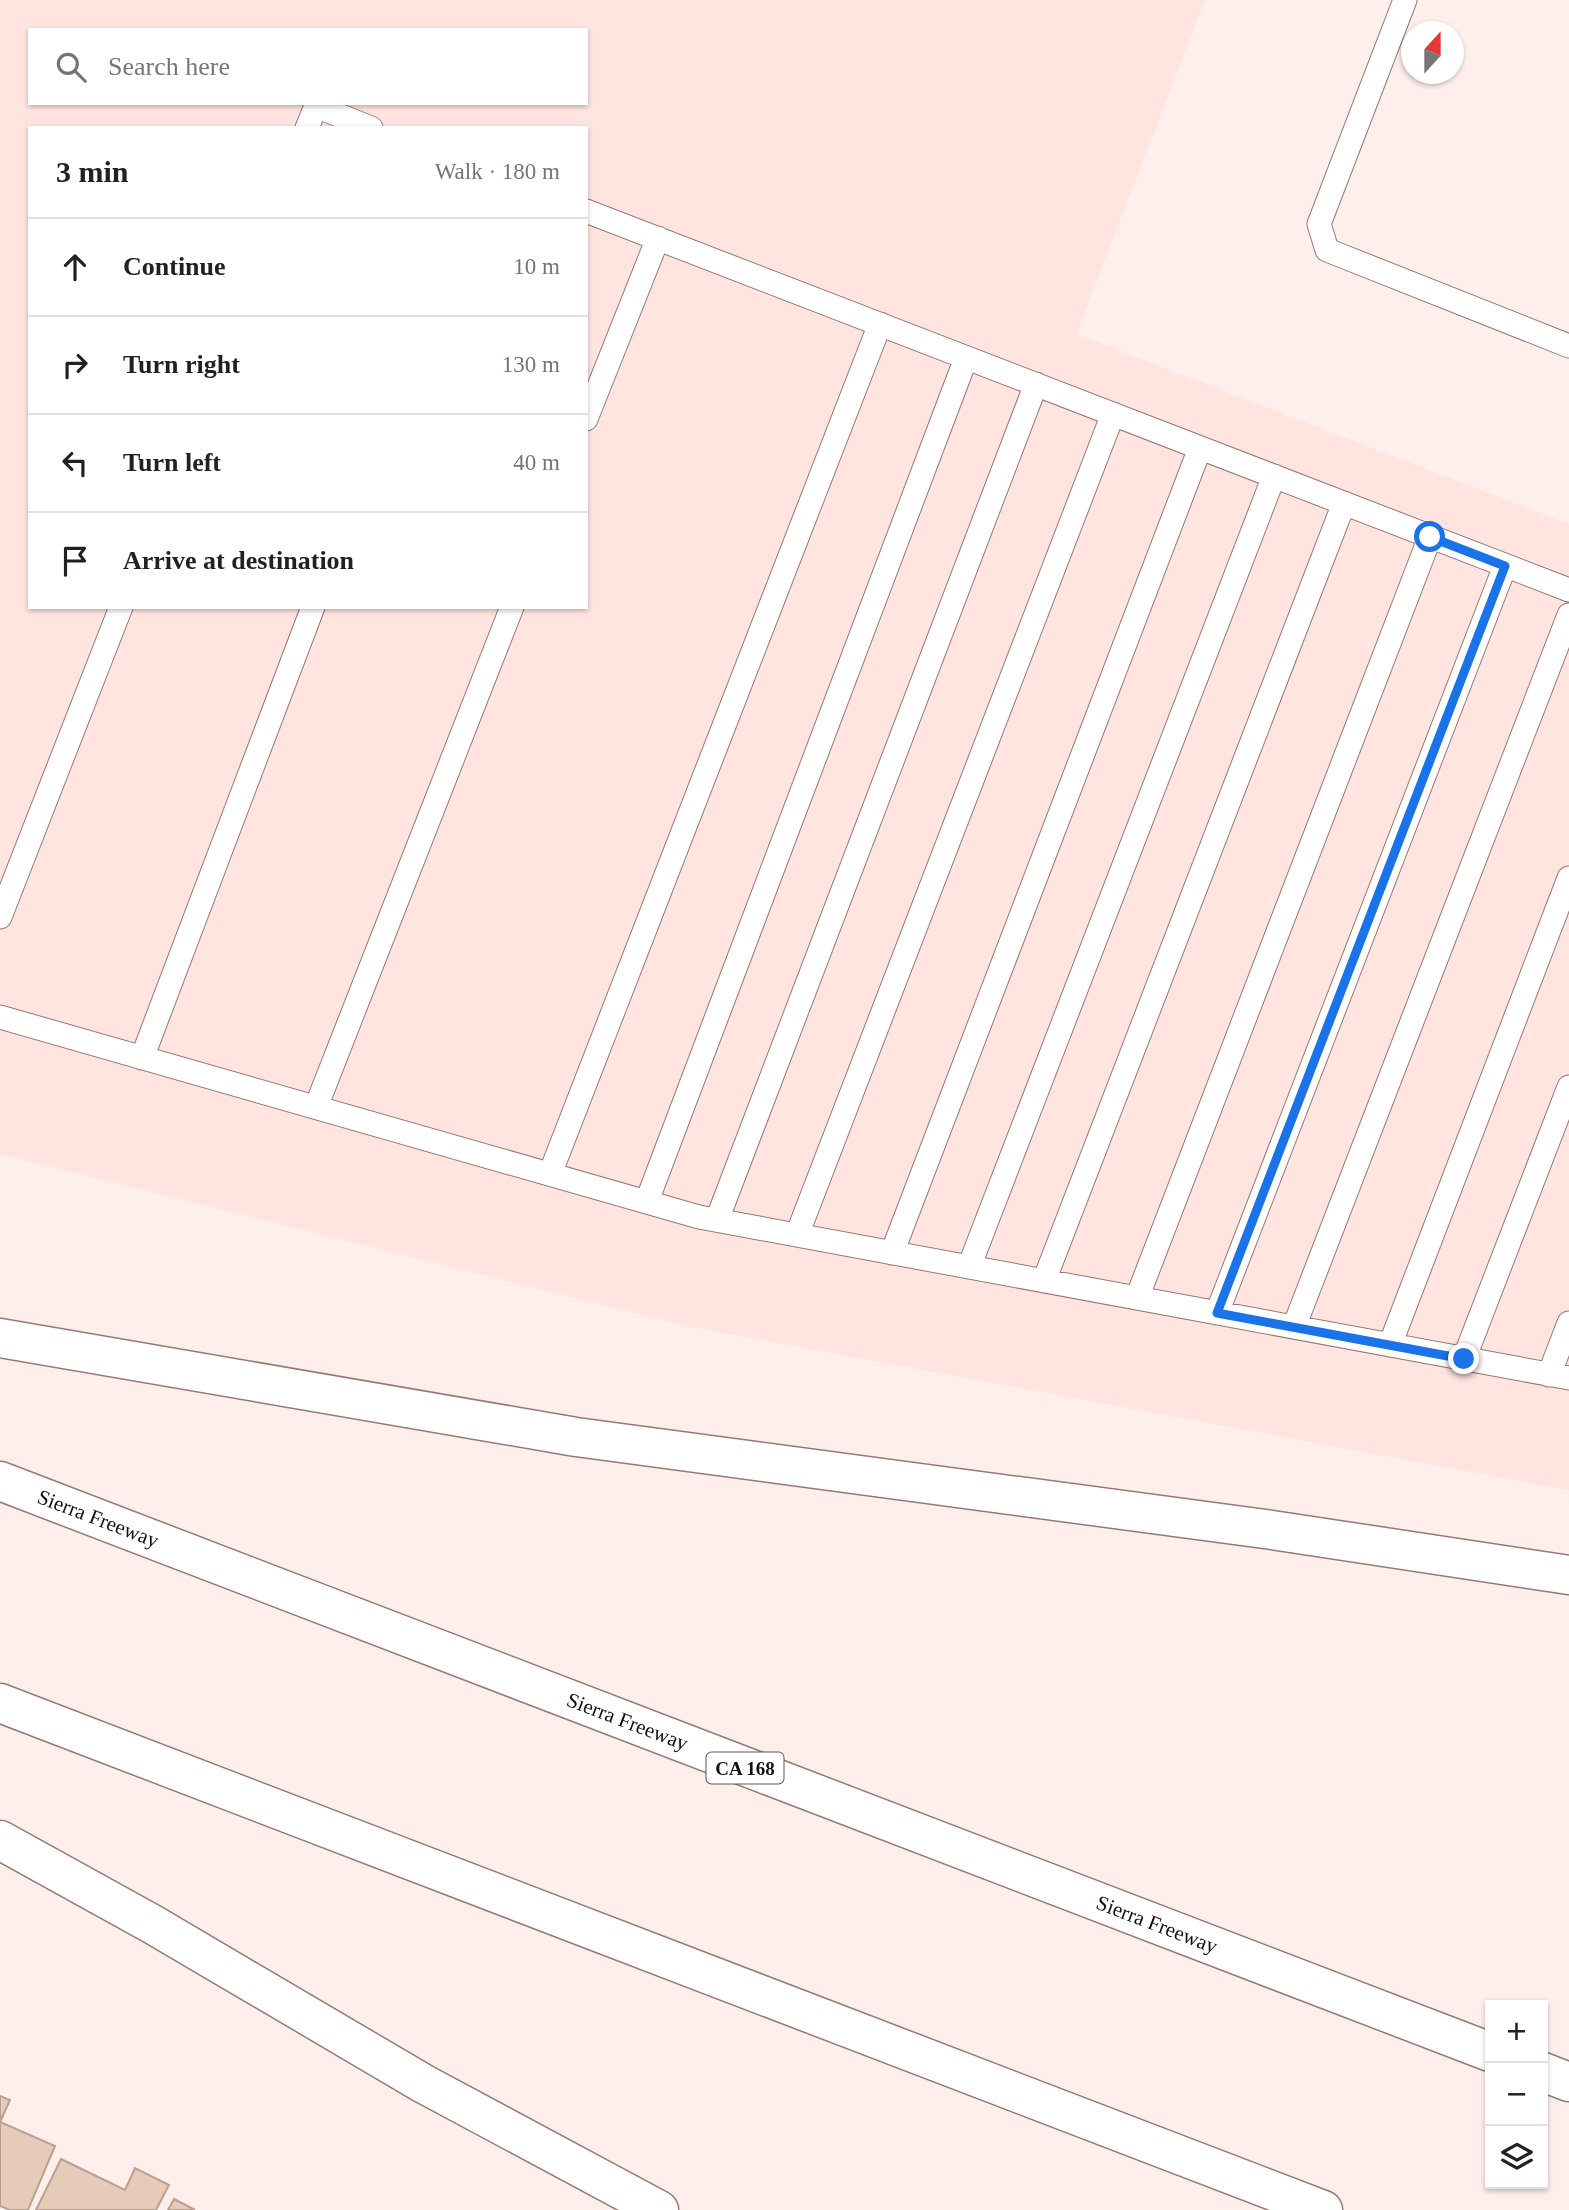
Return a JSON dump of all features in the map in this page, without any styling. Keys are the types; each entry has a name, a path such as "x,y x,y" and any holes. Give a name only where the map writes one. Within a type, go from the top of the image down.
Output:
{"highway":[{"path":"0,1338 576,1437 1258,1528 1569,1575"},
{"name":"Sierra Freeway","path":"0,1481 1485,2050"},
{"path":"0,1703 1323,2210"},
{"path":"0,1840 152,1924 424,2084 659,2210"},
{"path":"1548,2074 1569,2082"}],"lane":[{"path":"1405,0 1319,224 1327,250 1569,346"},
{"path":"308,126 316,106 367,126"},
{"path":"588,212 1569,590"},
{"path":"588,414 657,238"},
{"path":"550,1174 880,324"},
{"path":"647,1201 966,358"},
{"path":"717,1220 1036,384"},
{"path":"797,1235 1112,414"},
{"path":"892,1253 1200,448"},
{"path":"969,1266 1274,476"},
{"path":"1044,1281 1344,503"},
{"path":"1137,1298 1430,537"},
{"path":"1217,1313 1505,566"},
{"path":"0,917 120,609"},
{"path":"142,1058 312,609"},
{"path":"316,1107 511,609"},
{"path":"1294,1327 1569,615"},
{"path":"1390,1345 1569,878"},
{"path":"0,1017 717,1220 1559,1376 1569,1323"},
{"path":"1464,1359 1569,1087"}],"shaded area":[{"path":"0,0 1205,0 1076,334 1569,524 1569,1490 687,1326 0,1154"}],"building":[{"path":"0,2096 10,2100 0,2122"},
{"path":"0,2122 55,2146 28,2210 10,2210 0,2206"},
{"path":"61,2159 125,2190 135,2168 169,2185 156,2210 36,2210"},
{"path":"174,2199 195,2210 168,2210"}],"route":[{"path":"1430,537 1505,566 1217,1313 1464,1359"}]}
